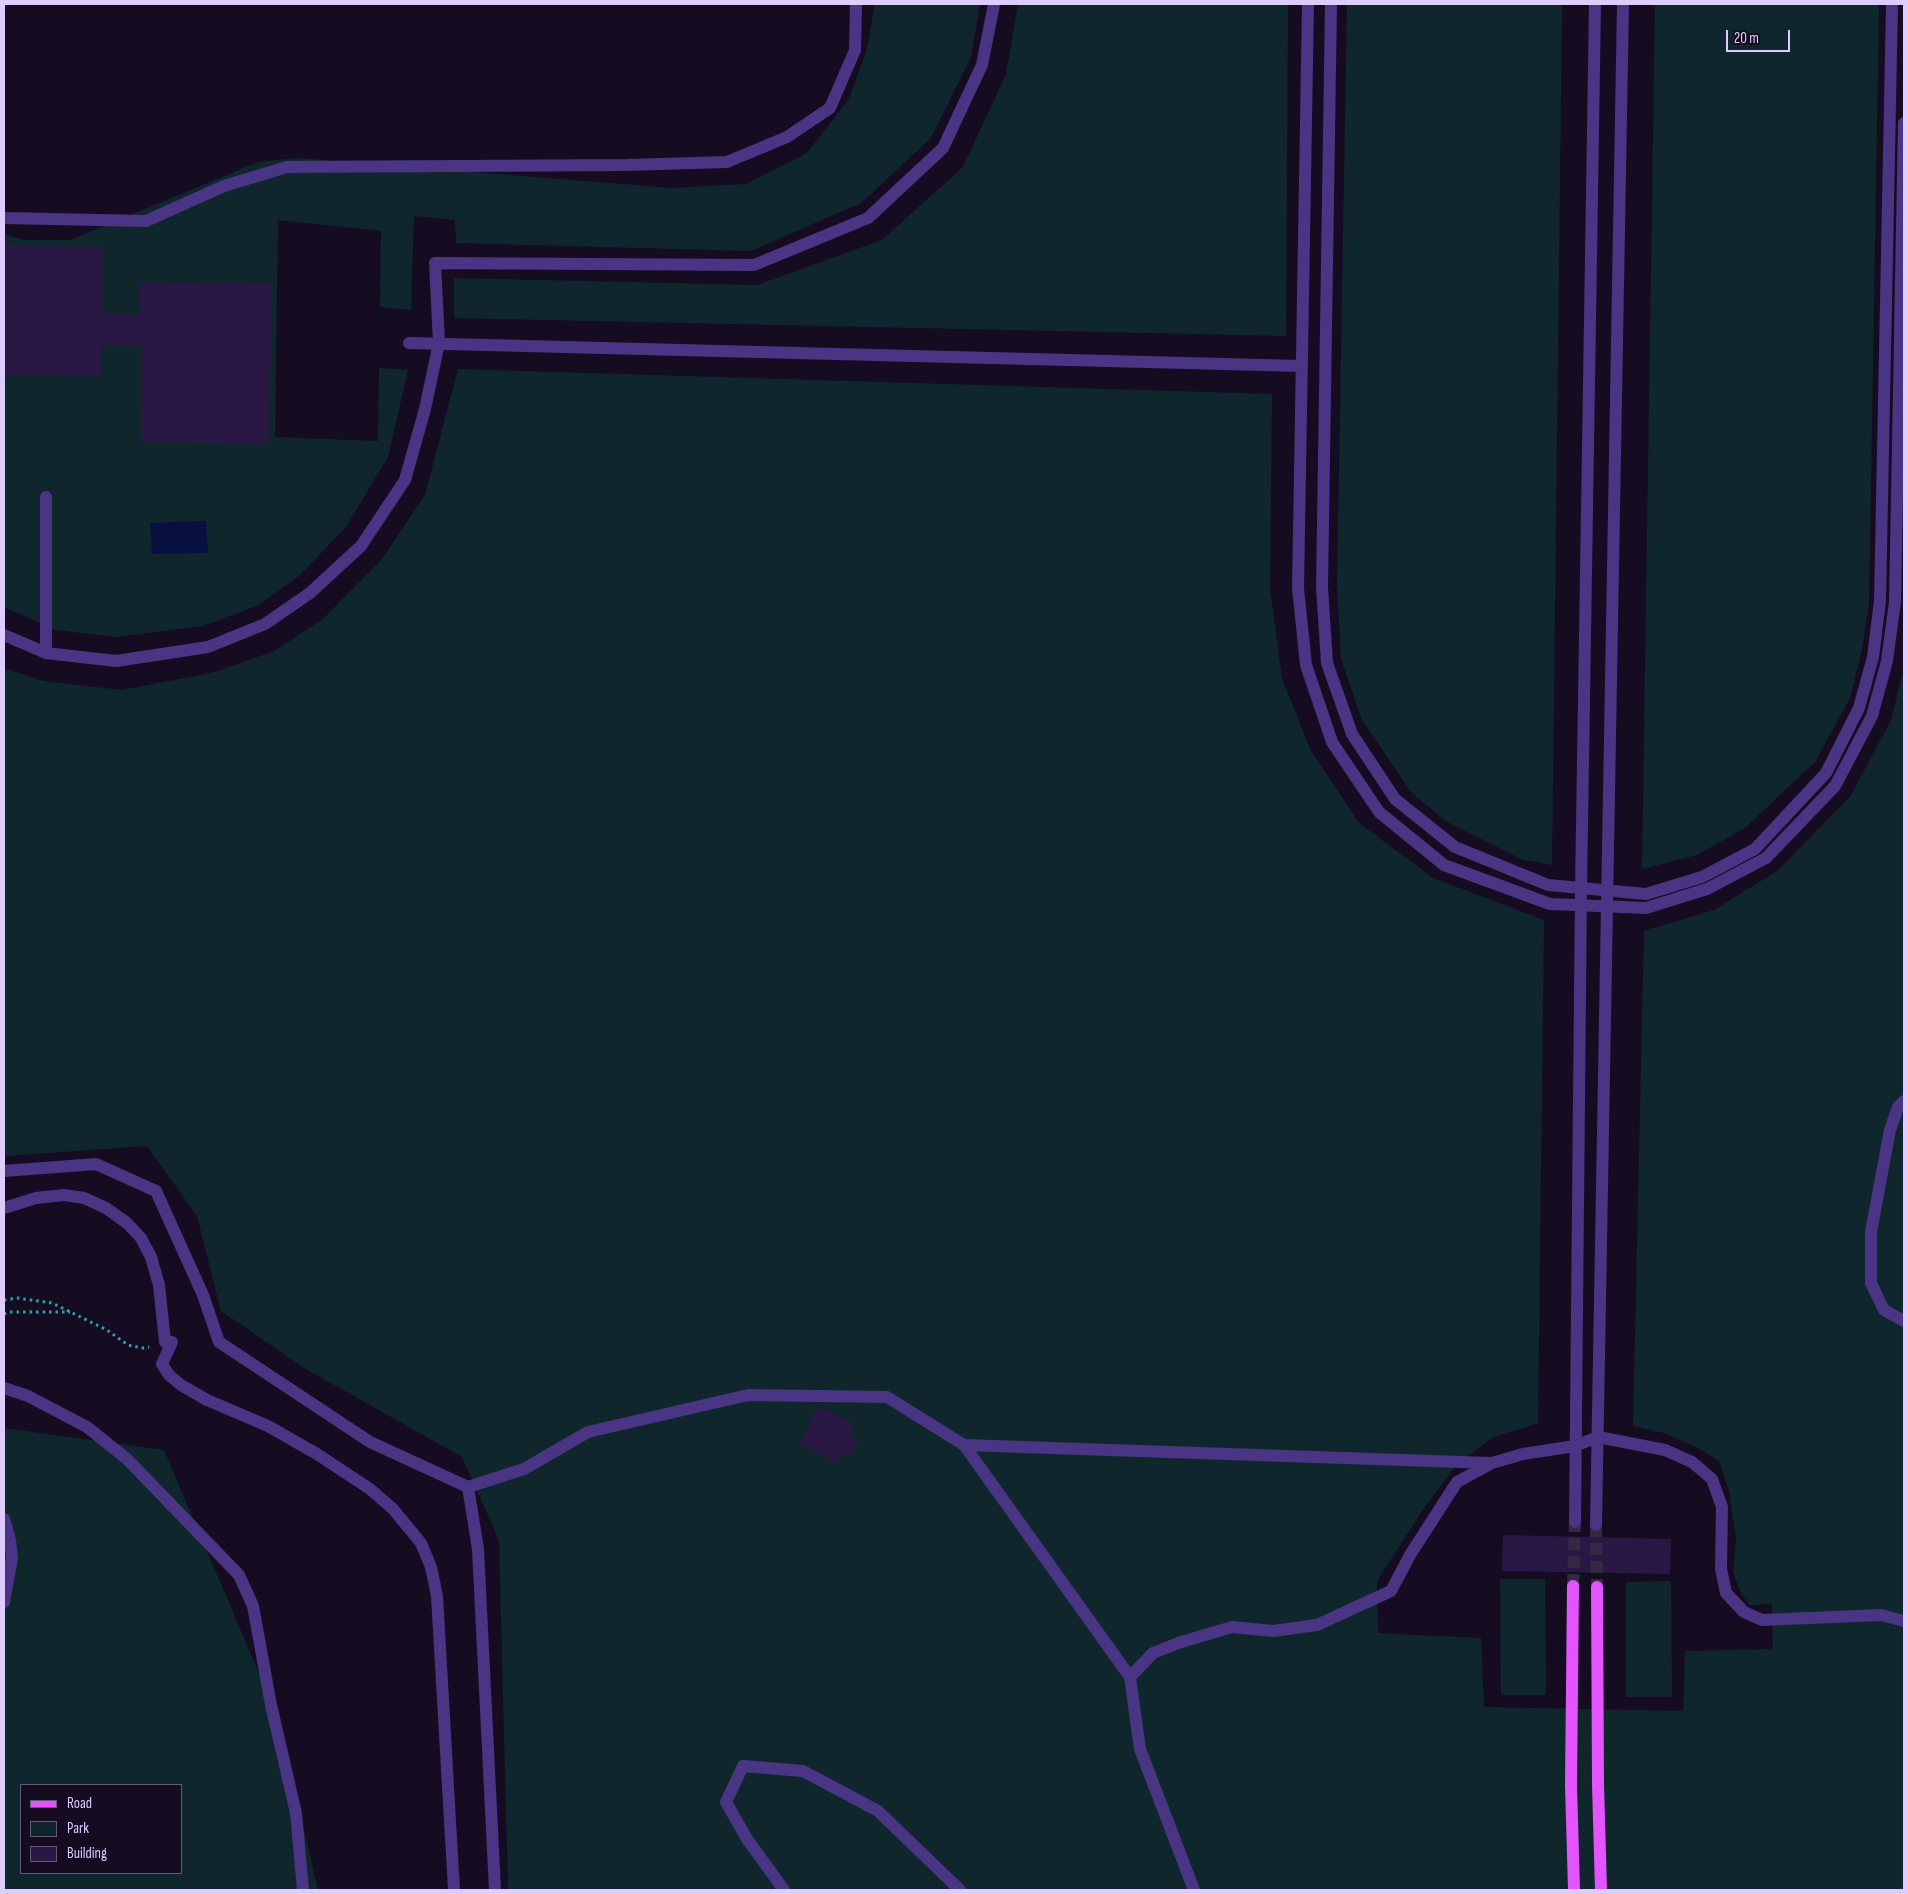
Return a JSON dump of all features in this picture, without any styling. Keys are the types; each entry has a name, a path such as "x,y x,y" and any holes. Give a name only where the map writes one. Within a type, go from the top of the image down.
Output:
{"main road":[{"path":"1573,1586 1571,1785 1574,1890"},
{"path":"1597,1586 1598,1784 1601,1890"}],"street":[{"path":"4,218 146,221 224,186 287,167 627,165 727,162 787,137 830,108 856,50 856,4"},
{"path":"4,635 46,653 116,661 208,647 265,624 310,593 360,546 405,480 425,409 439,343 435,263 754,265 868,218 943,148 982,65 994,4"},
{"path":"1308,4 1298,588 1306,664 1332,742 1379,812 1444,865 1550,904 1646,908 1707,889 1766,858 1835,786 1872,716 1900,603 1904,123"},
{"path":"1332,4 1322,587 1327,663 1352,734 1395,799 1455,848 1548,885 1646,894 1702,877 1755,849 1826,773 1859,708 1874,657 1880,602 1892,4"},
{"path":"1574,1522 1581,888 1595,4"},
{"path":"1596,1525 1623,4"},
{"path":"409,343 1302,366"},
{"path":"46,496 46,653"},
{"path":"1904,1100 1898,1107 1890,1130 1871,1232 1871,1282 1884,1310 1904,1321"},
{"path":"4,1171 96,1164 156,1190 203,1294 219,1342 370,1442 468,1487 524,1469 588,1432 748,1395 887,1398 964,1445 1130,1677 1140,1749 1194,1890"},
{"path":"4,1208 36,1198 64,1194 84,1198 106,1208 127,1223 141,1238 151,1256 159,1285 166,1342 172,1342 162,1364 169,1375 181,1385 207,1400 268,1426 318,1454 370,1489 388,1504 422,1543 431,1567 437,1596 454,1890"},
{"path":"4,1388 28,1396 87,1427 127,1459 239,1575 253,1606 271,1705 296,1812 303,1890"},
{"path":"1130,1677 1153,1653 1178,1643 1232,1627 1273,1631 1317,1625 1391,1591 1410,1554 1457,1482 1492,1463 1523,1454 1575,1446 1598,1437 1665,1450 1692,1462 1712,1479 1722,1507 1721,1569 1726,1593 1744,1612 1762,1620 1881,1615 1904,1621"},
{"path":"964,1445 1492,1463"},
{"path":"468,1487 478,1549 495,1890"},
{"path":"4,1519 10,1540 12,1558 4,1602"},
{"path":"784,1890 747,1839 726,1802 743,1766 803,1771 878,1811 960,1890"}],"path":[{"path":"4,1300 17,1298 36,1299 73,1312 107,1330 128,1345 143,1348 172,1342"},
{"path":"4,1314 26,1311 73,1312"}],"green space":[{"path":"875,4 980,4 971,57 931,138 861,203 751,251 456,243 455,220 414,216 411,310 380,307 381,231 278,220 275,437 378,441 379,368 408,370 388,457 346,527 300,575 259,605 203,626 116,637 56,630 4,607 4,234 24,240 70,240 258,162 297,158 672,188 746,184 807,153 849,99 867,49"},
{"path":"1018,4 1288,4 1286,336 454,318 454,278 757,285 882,240 963,167 1006,74"},
{"path":"1347,4 1562,4 1552,865 1521,859 1447,822 1411,792 1362,720 1341,659 1337,585"},
{"path":"1655,4 1879,4 1869,604 1862,649 1850,698 1815,762 1745,828 1697,855 1642,869"},
{"path":"458,369 1272,394 1270,588 1282,678 1311,751 1359,823 1433,878 1544,920 1538,1423 1494,1437 1457,1464 1424,1508 1377,1581 1378,1633 1481,1638 1484,1707 1683,1711 1685,1651 1773,1649 1772,1604 1749,1605 1740,1591 1733,1572 1736,1538 1729,1491 1719,1461 1696,1447 1664,1433 1633,1426 1644,931 1714,910 1777,871 1850,797 1891,720 1904,668 1904,1890 508,1890 499,1540 462,1457 306,1369 221,1311 197,1216 147,1146 4,1156 4,668 43,681 122,690 215,672 274,651 323,619 382,559 425,495"},
{"path":"4,1428 164,1450 278,1718 318,1890 4,1890"},
{"path":"1500,1579 1545,1579 1546,1695 1501,1695"},
{"path":"1671,1581 1672,1697 1626,1697 1626,1582"}],"shaded area":[{"path":"206,521 208,553 152,554 150,523"}],"building":[{"path":"4,245 104,247 103,313 139,314 140,282 272,284 269,444 141,442 142,345 101,345 100,377 4,376"},
{"path":"817,1407 854,1424 849,1436 858,1441 852,1455 844,1452 839,1463 800,1445"},
{"path":"1503,1535 1671,1539 1670,1574 1502,1571"}],"tunnel":[{"path":"1573,1586 1575,1522"},
{"path":"1596,1525 1597,1587"}]}
